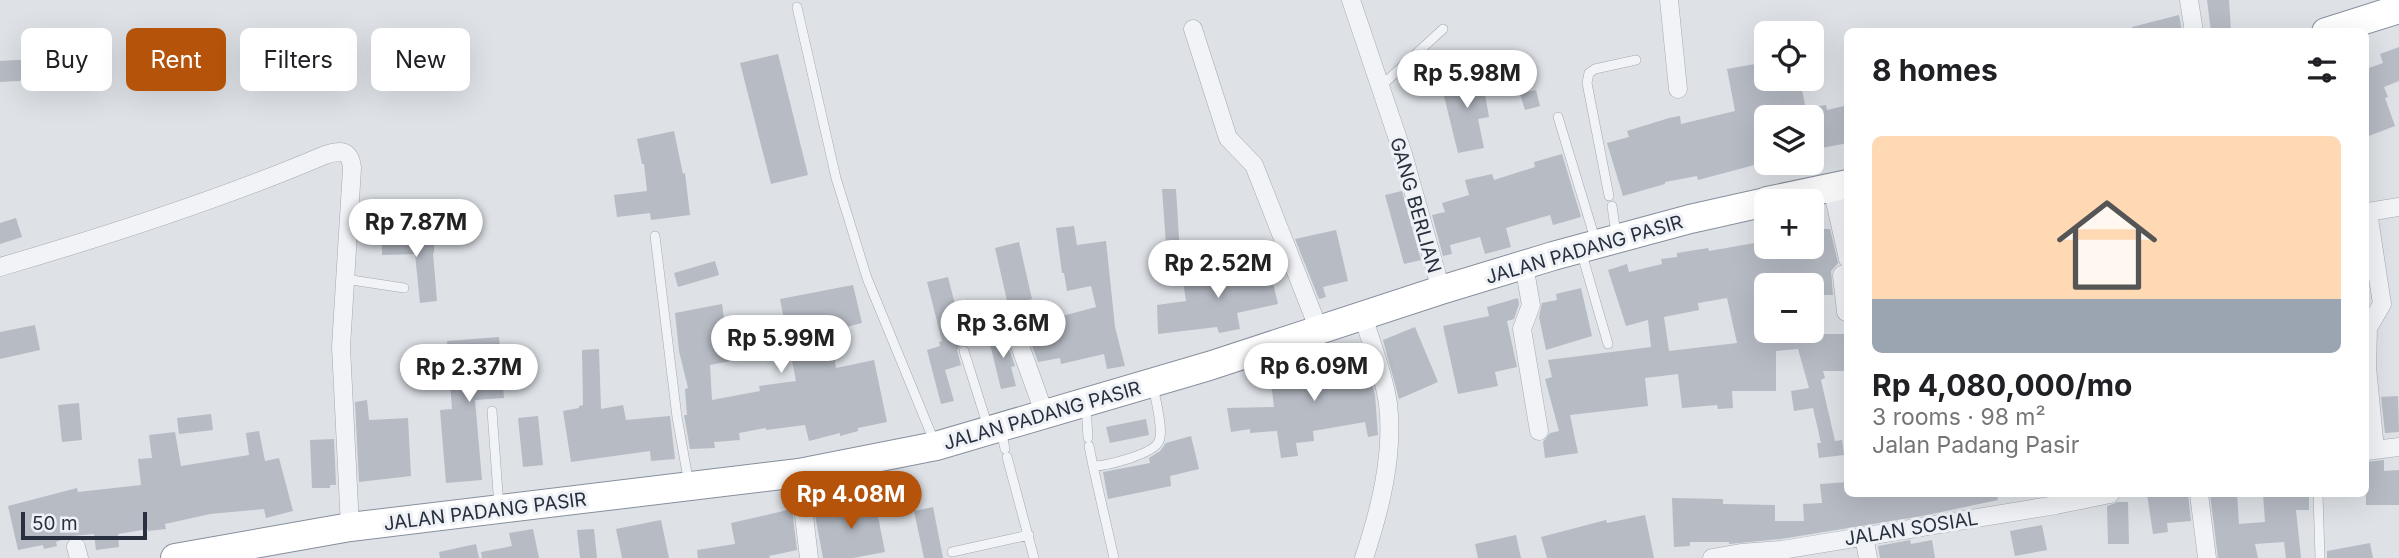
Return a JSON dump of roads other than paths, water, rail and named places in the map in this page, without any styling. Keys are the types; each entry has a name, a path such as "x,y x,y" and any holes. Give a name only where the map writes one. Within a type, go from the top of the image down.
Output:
{"highway":[{"path":"2339,28 2399,9"},
{"name":"JALAN PADANG PASIR","path":"175,558 230,553 350,527 799,473 936,446 1001,442 1045,415 1524,265 1754,204"}],"street":[{"name":"GANG BERLIAN","path":"1351,0 1420,211 1441,290"},
{"path":"1669,0 1678,89"},
{"path":"2189,0 2193,28"},
{"path":"1193,29 1228,138 1255,165 1319,330"},
{"path":"0,267 72,247 248,188 338,150 349,155 352,168 341,378 350,527"},
{"path":"1840,186 1844,222"},
{"path":"2369,212 2399,207"},
{"path":"2369,219 2382,304 2369,326"},
{"path":"1524,265 1531,305 1522,329 1539,431"},
{"path":"1844,275 1844,294"},
{"path":"1363,315 1388,401 1389,431 1382,485 1364,558"},
{"path":"1011,321 1045,415"},
{"path":"2369,423 2370,450 2399,447"},
{"path":"799,473 809,558"},
{"name":"JALAN SOSIAL","path":"1712,558 1782,550 2095,497"},
{"path":"2199,497 2207,558"},
{"path":"1864,536 1868,558"}],"lane":[{"path":"797,7 836,178 866,278 936,446"},
{"path":"1380,87 1443,29"},
{"path":"1598,244 1610,201 1587,83 1589,73 1595,69 1636,60"},
{"path":"1558,117 1598,244 1608,344"},
{"path":"655,236 677,417 689,485"},
{"path":"345,279 404,288"},
{"path":"964,351 1001,442 1034,558"},
{"path":"1093,466 1109,465 1153,449 1159,440 1153,383"},
{"path":"1086,403 1088,442 1114,558"},
{"path":"492,411 499,509"},
{"path":"2318,497 2320,558"},
{"path":"952,552 1029,535"}]}
